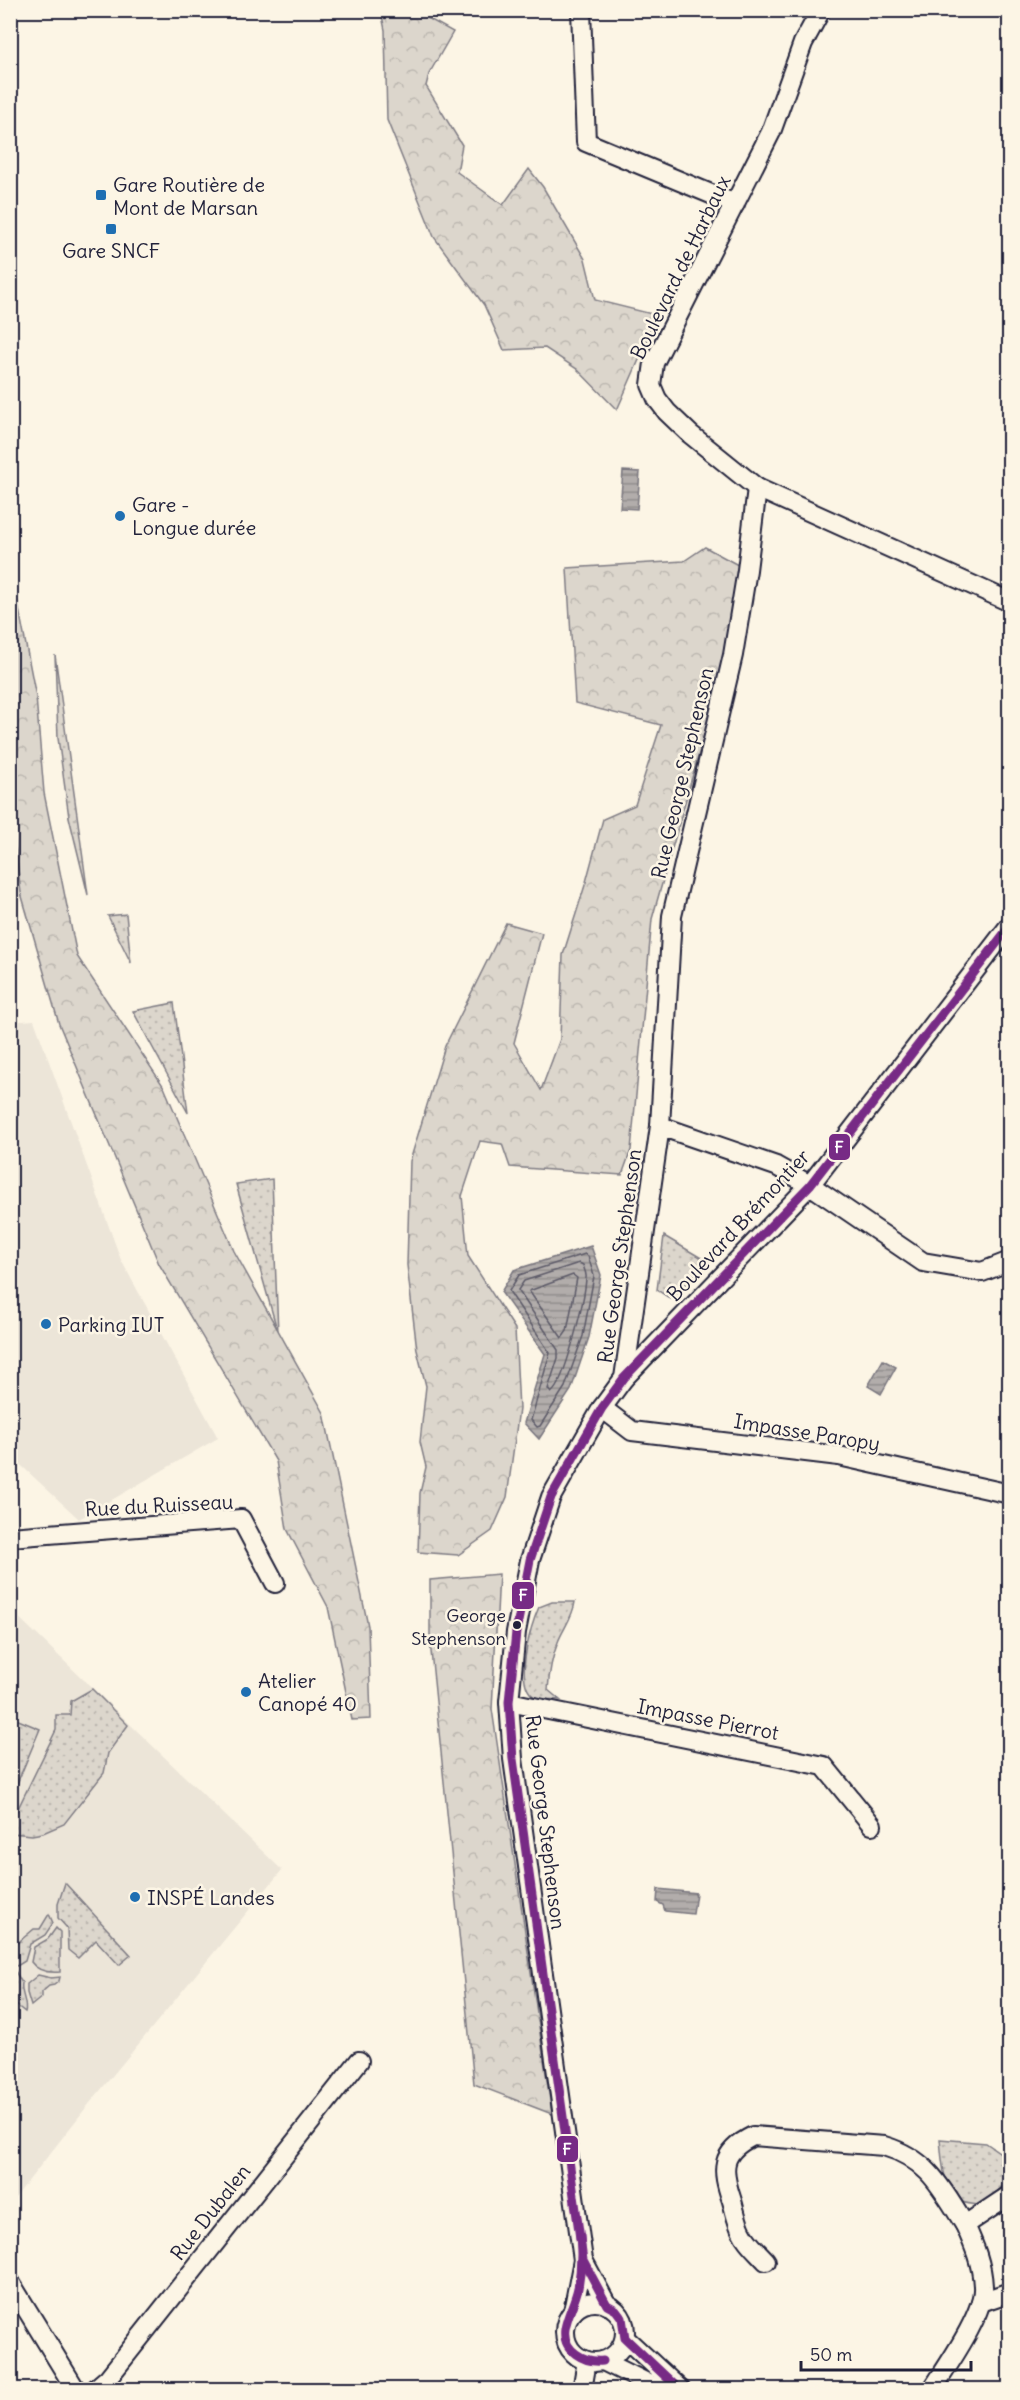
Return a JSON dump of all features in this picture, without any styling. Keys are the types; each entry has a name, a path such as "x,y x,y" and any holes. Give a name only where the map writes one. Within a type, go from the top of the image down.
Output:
{"street":[{"path":"581,10 586,142 735,204"},
{"name":"Boulevard de Harbaux","path":"821,10 803,43 771,132 654,363 651,384 657,399 667,412 690,434 757,488 1010,602"},
{"name":"Rue George Stephenson","path":"573,2312 583,2260 513,1759 508,1702 516,1632 530,1560 551,1497 603,1408 624,1378 660,1126 672,916 733,655 757,488"},
{"name":"Boulevard Brémontier","path":"624,1378 810,1185 1010,925"},
{"path":"660,1126 776,1166 810,1185 923,1262 982,1272 1010,1261"},
{"name":"Impasse Paropy","path":"603,1408 632,1431 839,1456 1010,1494"},
{"name":"Rue du Ruisseau","path":"10,1537 241,1519 275,1583"},
{"name":"Impasse Pierrot","path":"508,1702 824,1766 872,1825"},
{"name":"Rue Dubalen","path":"94,2390 115,2368 359,2061"},
{"path":"766,2261 742,2234 724,2177 726,2161 731,2151 739,2143 753,2136 884,2146 902,2151 918,2161 936,2180 964,2225 978,2255 984,2288 981,2302 957,2350 932,2390"},
{"path":"964,2225 1010,2195"},
{"name":"Rue George Stephenson","path":"583,2260 607,2305"},
{"path":"10,2282 76,2390"},
{"path":"981,2302 1010,2292"},
{"path":"582,2390 595,2361 615,2355 625,2338 622,2318 616,2310 607,2305 588,2303 573,2312 565,2330 566,2340 571,2349 578,2357 595,2361 661,2390"},
{"path":"625,2338 681,2390"}],"shaded area":[{"path":"34,1020 121,1260 218,1438 79,1519 11,1456 11,1022"},
{"name":"INSPÉ Landes","path":"11,1610 282,1870 85,2109 11,2203"}],"green space":[{"path":"381,11 415,11 453,32 429,74 426,86 462,145 457,172 503,205 529,169 543,187 585,259 595,300 652,314 649,337 617,410 577,369 545,348 504,350 484,305 434,237 387,120 385,30"},
{"path":"705,547 747,570 722,672 652,919 631,1150 622,1175 510,1167 502,1144 480,1141 462,1196 468,1256 515,1329 519,1409 507,1497 492,1531 458,1555 418,1552 420,1493 426,1467 420,1442 426,1386 417,1350 407,1265 410,1161 445,1046 506,923 542,933 514,1043 541,1090 560,1039 563,955 603,819 635,805 661,725 575,703 567,568 684,561"},
{"path":"10,563 36,697 44,793 77,956 164,1087 234,1251 324,1413 368,1626 371,1719 352,1720 328,1607 287,1529 276,1461 159,1264 59,1024 21,893 11,813"},
{"path":"55,655 88,895 69,817 58,738"},
{"path":"126,914 131,963 108,916"},
{"path":"174,1003 188,1113 133,1011"},
{"path":"272,1179 278,1333 236,1184"},
{"path":"664,1236 708,1262 671,1299 657,1290"},
{"path":"499,1574 492,1709 552,2114 474,2084 430,1641 430,1580"},
{"path":"552,1602 575,1602 556,1648 550,1672 548,1690 560,1700 533,1696 526,1685 524,1675 526,1650 539,1607"},
{"path":"92,1689 128,1725 108,1753 104,1773 64,1824 32,1835 11,1833 11,1823 56,1730 56,1715 70,1715 71,1701"},
{"path":"11,1717 40,1729 11,1798"},
{"path":"65,1883 131,1955 119,1965 96,1940 78,1958 68,1950 67,1928 58,1918 58,1904"},
{"path":"49,1914 53,1923 45,1935 30,1944 25,1961 17,1966 11,1964 11,1955 15,1950 15,1945 34,1929 40,1929"},
{"path":"56,1928 60,1932 60,1972 44,1971 31,1962 34,1947 48,1939"},
{"path":"11,1969 15,1971 22,1983 25,2012 11,2001"},
{"path":"38,1975 51,1978 60,1977 59,1981 42,1992 42,1997 31,2006 27,1984"},
{"path":"940,2139 986,2143 1009,2159 1005,2181 997,2192 978,2205 960,2201 946,2181"}],"water":[{"path":"623,471 640,472 637,509 620,508"},
{"path":"591,1246 601,1275 589,1337 571,1390 539,1439 524,1423 545,1354 501,1292 514,1270"},
{"path":"883,1360 896,1367 881,1394 868,1386"},
{"path":"658,1889 696,1893 693,1914 665,1911 663,1905 657,1902"}],"transit line":[{"name":"F","path":"680,2390 625,2338 622,2318 616,2310 607,2305 583,2260 513,1759 509,1702 516,1632 530,1560 551,1497 602,1408 624,1378 810,1185 1010,926"},
{"name":"F","path":"580,2236 579,2282 566,2324 565,2337 571,2349 582,2358 603,2361"}],"place":[{"name":"Gare Routière de Mont de Marsan","path":"101,195"},
{"name":"Gare SNCF","path":"111,229"},
{"name":"Gare - Longue durée","path":"120,516"},
{"name":"Parking IUT","path":"46,1324"},
{"name":"George Stephenson","path":"517,1625"},
{"name":"Atelier Canopé 40","path":"246,1692"},
{"name":"INSPÉ Landes","path":"135,1897"}]}
